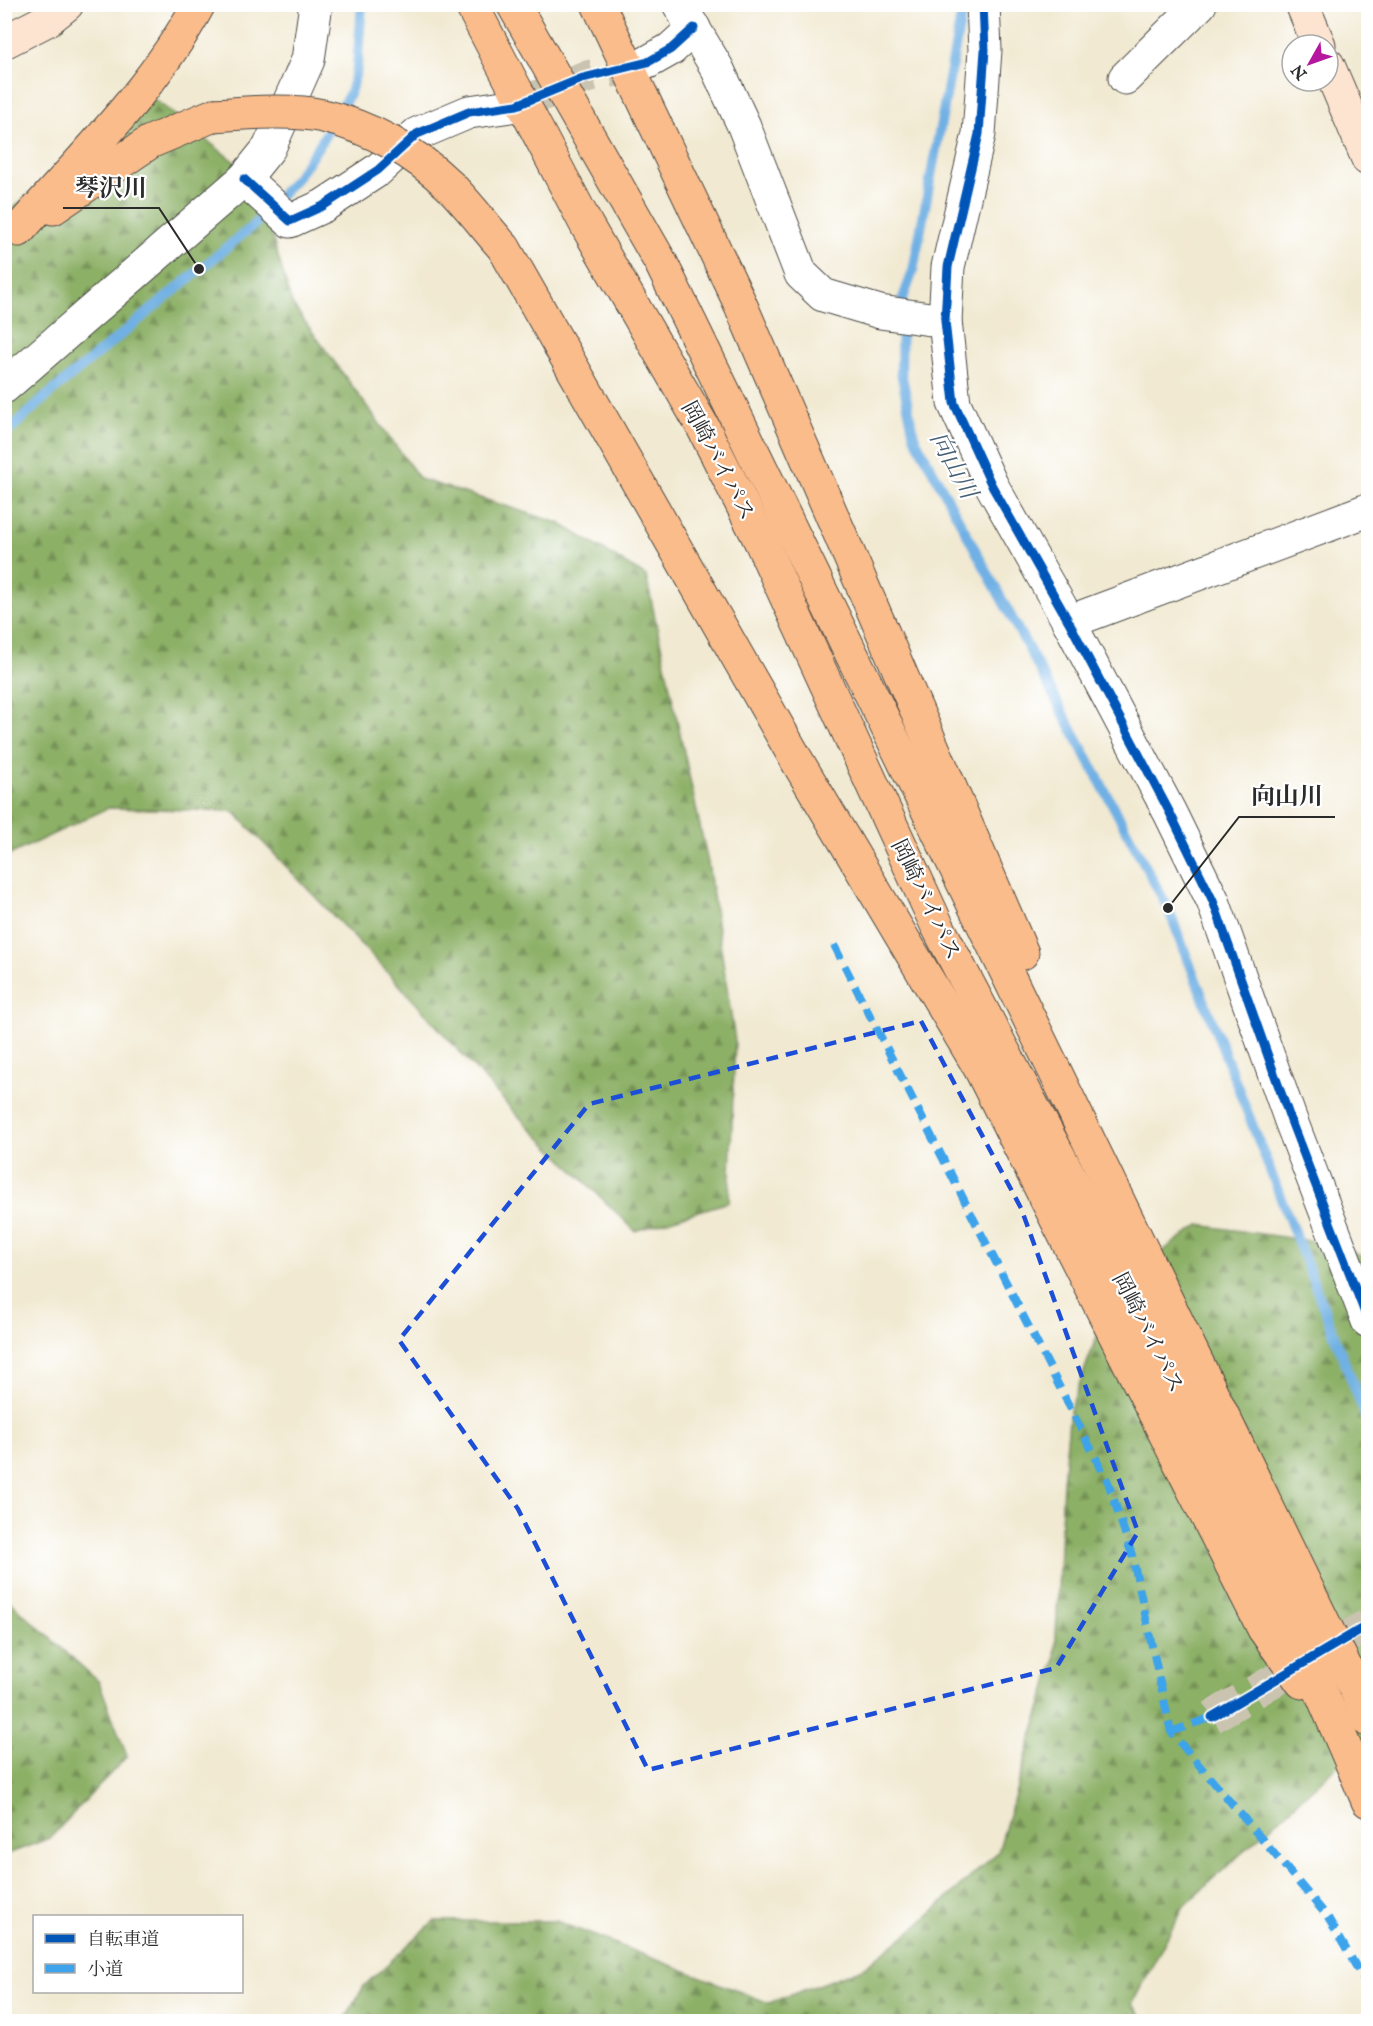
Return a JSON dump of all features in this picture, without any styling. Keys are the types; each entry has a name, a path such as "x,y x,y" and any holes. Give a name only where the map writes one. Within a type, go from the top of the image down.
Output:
{"highway":[{"path":"12,236 141,91 183,34 200,4"},
{"name":"岡崎バイパス","path":"513,4 661,263 1355,1688 1368,1720"},
{"path":"598,4 738,299 1121,1179 1245,1431 1333,1624 1355,1688"},
{"name":"岡崎バイパス","path":"474,8 587,226 703,427 756,531 937,926 1092,1219 1276,1587 1368,1801"},
{"path":"12,236 150,142 214,115 262,112 321,116 368,129 417,159 450,186 504,248 796,759 980,1068 1264,1629 1338,1732"}],"main road":[{"path":"4,42 46,20 67,4"},
{"path":"1302,4 1314,33"},
{"path":"1340,93 1368,159"}],"street":[{"path":"4,387 247,182 270,148 308,60 316,4"},
{"path":"983,4 985,50 979,134 948,267 939,320 954,403 992,486 1069,622 1170,813 1213,901 1291,1121 1368,1321"},
{"path":"1125,78 1200,4"},
{"path":"686,16 717,68 744,126 801,273 823,295 880,312 939,320"},
{"path":"648,62 671,49 686,16"},
{"path":"247,182 290,221 323,206 378,170 417,134 469,112 517,105"},
{"path":"1069,622 1368,510"}],"highlighted area":[{"path":"921,1021 1021,1208 1138,1532 1056,1668 648,1770 518,1509 399,1340 589,1104"}],"green space":[{"path":"149,95 255,178 292,304 420,479 559,523 646,576 708,863 735,1041 729,1202 635,1231 516,1114 394,979 233,811 108,808 5,857 5,216 44,180"},
{"path":"1199,1225 1337,1245 1368,1259 1368,1742 1329,1773 1184,1906 1132,2004 1146,2021 343,2022 364,1986 434,1921 556,1921 769,2003 863,1968 918,1925 998,1852 1055,1659 1063,1482 1070,1410 1116,1284"},
{"path":"5,1597 99,1682 127,1756 50,1838 5,1855"}],"waterway":[{"path":"4,435 48,395 255,224 297,177 320,144 350,93 357,68 362,4"},
{"name":"向山川","path":"961,4 962,11 913,271 902,301 901,372 914,436 1168,908 1368,1422"}],"tunnel":[{"path":"517,105 583,78 648,62"},
{"path":"1212,1717 1368,1625"}],"marked path":[{"path":"834,945 1108,1482 1132,1555 1171,1732 1327,1916 1368,1987"},
{"path":"1171,1732 1212,1717"}],"cycle path":[{"path":"983,4 985,50 979,134 948,267 945,321 954,403 992,486 1069,622 1170,813 1213,901 1291,1121 1368,1321"},
{"path":"244,179 290,221 323,206 378,170 417,134 469,112 517,105 583,78 648,62 671,49 694,28"},
{"path":"1212,1717 1368,1625"}],"place":[{"name":"琴沢川","path":"199,269"},
{"name":"向山川","path":"1168,908"}]}
